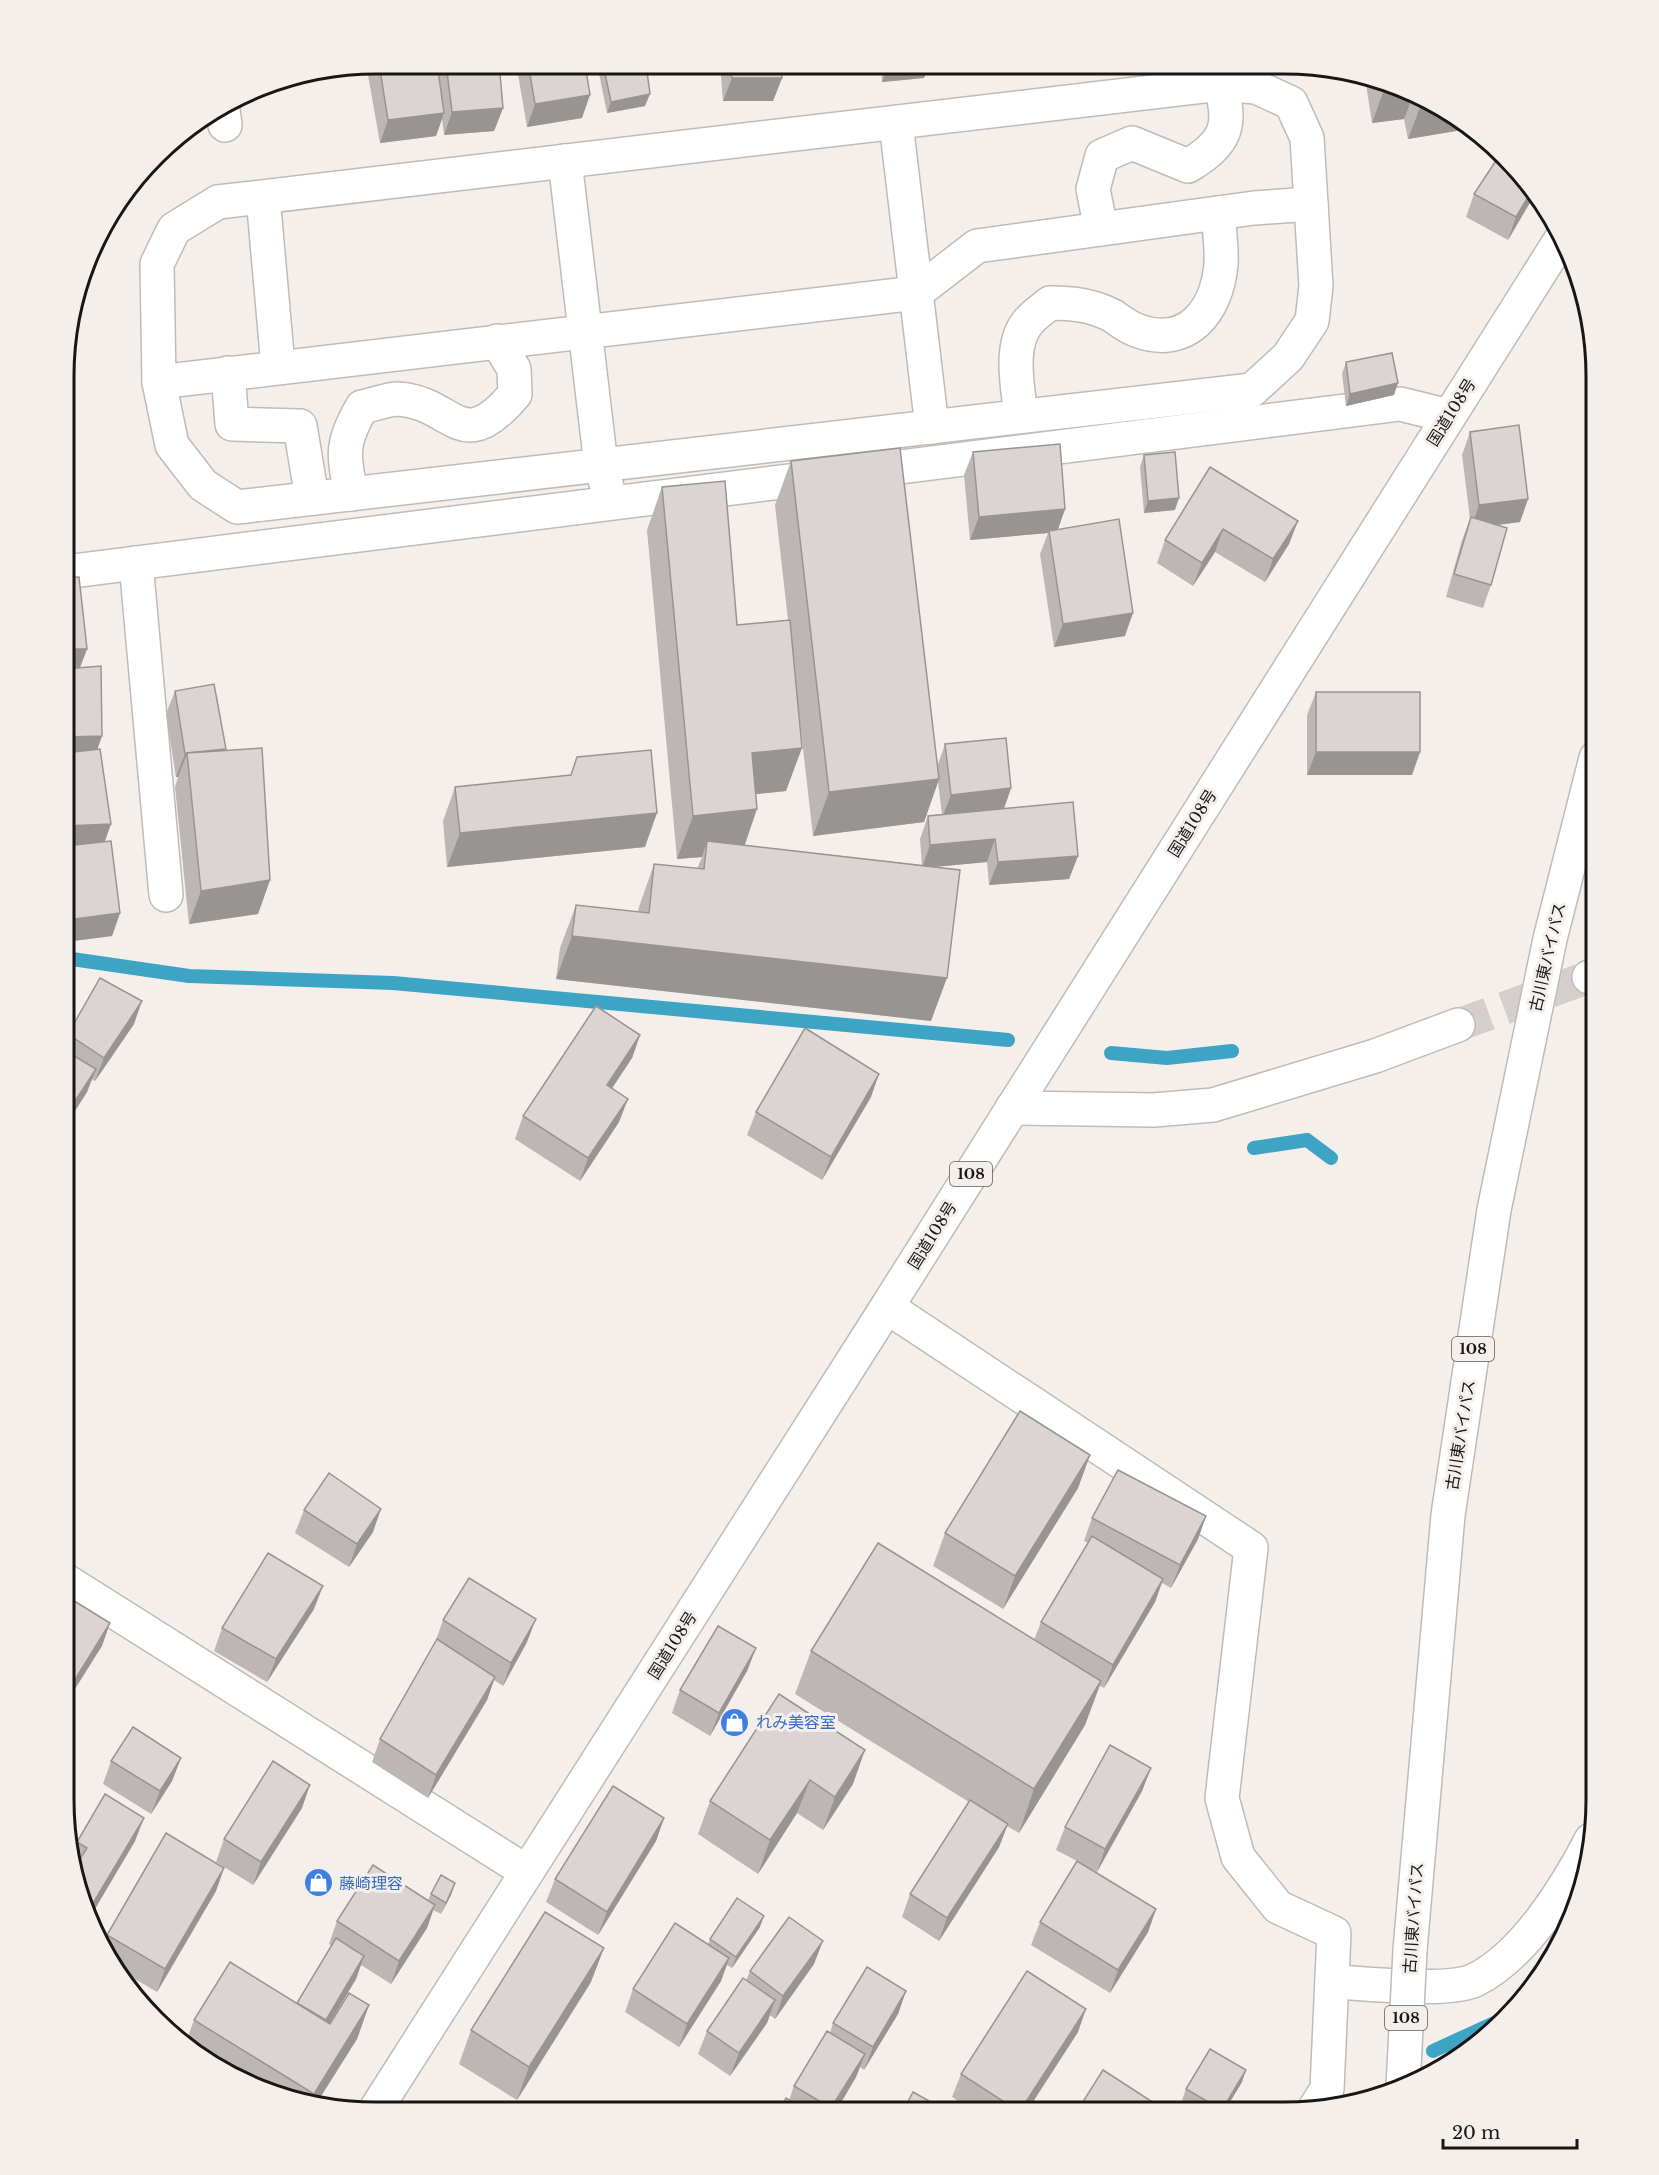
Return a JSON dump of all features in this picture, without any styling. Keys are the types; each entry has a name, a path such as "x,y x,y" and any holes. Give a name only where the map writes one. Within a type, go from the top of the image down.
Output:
{"main road":[{"path":"1101,229 1093,189 1102,156 1132,143 1188,166 1203,156 1223,135 1228,110 1220,84"},
{"path":"1220,84 1256,87 1291,103 1306,138 1316,286 1312,321 1288,357 1252,390 237,507 203,485 172,445 159,382 157,264 174,229 218,202 896,123 1220,84"},
{"path":"896,123 932,427"},
{"path":"566,161 602,465 611,503"},
{"path":"263,197 278,366"},
{"path":"159,382 278,366 916,293 977,246 1218,213 1311,204"},
{"path":"1021,416 1016,374 1018,344 1027,322 1050,303 1078,303 1110,315 1136,330 1165,337 1190,329 1210,305 1221,264 1218,213"},
{"name":"国道108号","path":"380,2102 887,1307 1556,247"},
{"path":"351,494 345,463 346,434 362,407 397,399 427,406 453,422 477,425 499,413 515,394 514,369 497,341"},
{"path":"228,373 232,424 300,426 312,498"},
{"path":"74,571 1400,404 1449,416"},
{"path":"136,563 166,895"},
{"name":"古川東バイパス","path":"1404,2076 1410,1950 1448,1515 1494,1210 1550,939 1586,797"},
{"path":"1012,1108 1154,1110 1213,1106 1375,1056 1458,1025"},
{"path":"887,1307 1251,1548 1222,1798 1238,1857 1278,1907 1334,1933 1327,2089 1321,2099"},
{"path":"74,1586 527,1872"},
{"path":"1332,1982 1443,1986 1474,1980 1515,1950 1567,1886 1578,1864"}],"building":[{"path":"381,74 439,74 444,113 388,120"},
{"path":"447,74 500,74 503,108 452,112"},
{"path":"530,74 587,74 590,95 535,104"},
{"path":"605,74 647,74 650,94 611,102"},
{"path":"731,74 782,74 782,78 732,78"},
{"path":"1496,161 1527,198 1516,217 1474,194"},
{"path":"1392,353 1398,383 1350,394 1346,362"},
{"path":"1519,425 1528,499 1479,505 1470,432"},
{"path":"1060,444 1065,509 979,517 973,452"},
{"path":"900,448 939,779 829,792 791,461"},
{"path":"1175,452 1179,498 1148,501 1144,455"},
{"path":"1210,467 1298,521 1273,559 1223,529 1202,563 1165,540"},
{"path":"725,481 737,625 790,620 802,748 752,753 757,809 693,816 662,487"},
{"path":"1471,517 1507,528 1491,585 1454,574"},
{"path":"1119,519 1133,613 1063,624 1049,531"},
{"path":"74,577 79,577 87,649 74,649"},
{"path":"101,666 102,736 74,737 74,668"},
{"path":"214,684 226,749 185,754 175,691"},
{"path":"1316,692 1420,692 1420,752 1316,752"},
{"path":"1006,738 1011,788 951,795 945,744"},
{"path":"262,748 270,880 201,891 187,753"},
{"path":"100,749 111,824 74,826 74,752"},
{"path":"651,750 657,813 460,833 455,787 571,775 577,757"},
{"path":"1073,802 1078,856 998,862 995,839 930,845 928,816"},
{"path":"111,841 120,913 74,919 74,845"},
{"path":"707,841 960,870 947,978 572,936 576,905 649,913 654,864 704,869"},
{"path":"100,978 142,1001 104,1058 74,1038 74,1024"},
{"path":"596,1006 640,1035 607,1085 628,1099 588,1158 523,1116"},
{"path":"805,1028 879,1074 831,1157 756,1112"},
{"path":"74,1056 96,1069 74,1103"},
{"path":"1020,1411 1090,1455 1015,1576 945,1533"},
{"path":"1118,1470 1206,1516 1180,1565 1092,1518"},
{"path":"329,1473 381,1509 357,1544 304,1510"},
{"path":"1092,1536 1163,1579 1113,1665 1041,1622"},
{"path":"878,1543 1101,1681 1034,1789 811,1651"},
{"path":"268,1553 323,1586 276,1659 222,1628"},
{"path":"469,1578 536,1619 511,1663 443,1620"},
{"path":"74,1601 110,1623 74,1681"},
{"path":"718,1626 756,1648 719,1713 680,1690"},
{"path":"437,1639 495,1677 436,1775 380,1739"},
{"path":"779,1694 865,1750 835,1797 810,1780 770,1840 710,1801"},
{"path":"133,1727 181,1758 160,1791 111,1761"},
{"path":"1110,1745 1151,1768 1105,1849 1065,1827"},
{"path":"273,1761 310,1785 261,1862 224,1839"},
{"path":"613,1786 664,1818 607,1912 555,1879"},
{"path":"105,1794 144,1818 93,1904 79,1860 87,1848 77,1842"},
{"path":"970,1800 1008,1824 947,1918 910,1894"},
{"path":"166,1833 224,1868 165,1969 107,1935"},
{"path":"1077,1861 1156,1909 1118,1970 1040,1922"},
{"path":"373,1865 435,1905 399,1961 337,1921"},
{"path":"441,1875 455,1883 446,1903 431,1894"},
{"path":"737,1898 764,1916 736,1957 710,1939"},
{"path":"545,1912 604,1948 529,2067 471,2030"},
{"path":"789,1917 823,1941 783,1996 750,1971"},
{"path":"675,1923 729,1958 687,2024 633,1989"},
{"path":"336,1938 364,1956 326,2020 297,2003"},
{"path":"230,1962 330,2024 349,1993 369,2005 314,2094 194,2020"},
{"path":"867,1967 906,1991 873,2047 833,2023"},
{"path":"1027,1971 1086,2009 1026,2102 1004,2102 961,2074"},
{"path":"743,1978 775,2000 739,2053 707,2031"},
{"path":"827,2031 865,2054 835,2102 821,2102 794,2086"},
{"path":"1210,2049 1246,2070 1227,2102 1208,2102 1186,2089"},
{"path":"1103,2070 1151,2101 1150,2102 1083,2102"},
{"path":"913,2092 931,2102 908,2102"}],"waterway":[{"path":"74,959 189,976 393,983 1008,1040"},
{"path":"1111,1053 1167,1058 1232,1051"},
{"path":"1254,1148 1307,1140 1331,1158"},
{"path":"1433,2051 1476,2032"}],"tunnel":[{"path":"1458,1025 1586,978"}],"place":[{"name":"れみ美容室","path":"735,1722"},
{"name":"藤崎理容","path":"318,1883"}]}
